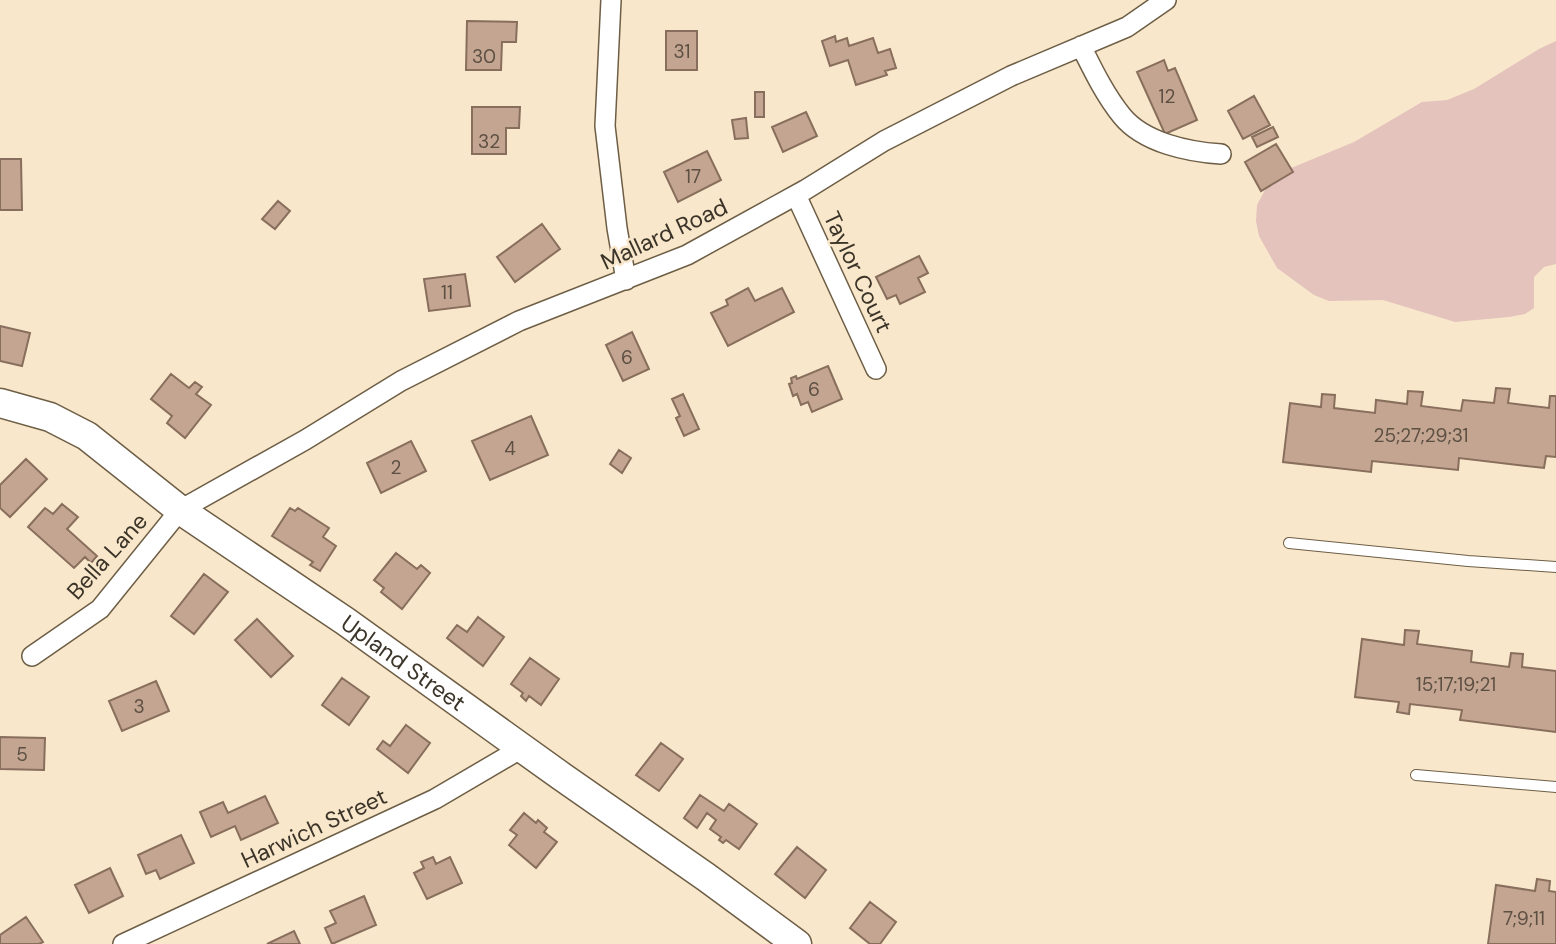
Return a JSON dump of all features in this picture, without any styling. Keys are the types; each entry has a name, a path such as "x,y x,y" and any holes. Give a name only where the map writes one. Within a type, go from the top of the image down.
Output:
{"street":[{"path":"611,0 605,126 626,280"},
{"name":"Mallard Road","path":"180,510 413,375 519,321 687,255 796,195 884,141 1011,76 1127,27 1166,0"},
{"path":"1081,46 1108,96 1132,126 1154,138 1187,150 1221,154"},
{"name":"Taylor Court","path":"796,195 876,369"},
{"name":"Upland Street","path":"0,403 50,417 87,436 180,510 345,621 797,944"},
{"name":"Bella Lane","path":"32,656 100,609 180,510"},
{"name":"Harwich Street","path":"123,944 435,799 522,748"}],"lane":[{"path":"1289,543 1556,567"},
{"path":"1416,775 1556,788"}],"shaded area":[{"path":"1556,41 1556,264 1544,267 1534,277 1534,308 1525,314 1509,317 1455,322 1383,300 1329,301 1314,295 1277,268 1259,236 1257,205 1266,188 1284,171 1354,142 1422,102 1447,100 1474,89"}],"building":[{"path":"467,21 517,22 516,42 502,42 501,70 466,70"},
{"path":"666,31 697,31 697,70 666,70"},
{"path":"835,36 836,42 847,38 849,46 873,38 878,53 890,49 896,68 885,71 887,75 856,85 848,60 830,66 822,41"},
{"path":"1164,60 1168,71 1175,68 1197,120 1165,134 1137,72"},
{"path":"755,92 764,92 764,117 755,117"},
{"path":"1254,96 1270,125 1243,139 1228,111"},
{"path":"472,107 520,107 519,128 506,128 506,154 472,154"},
{"path":"806,112 817,136 783,152 772,127"},
{"path":"746,118 748,138 735,139 732,120"},
{"path":"1273,127 1278,137 1257,147 1252,137"},
{"path":"1276,144 1293,172 1261,191 1245,162"},
{"path":"707,151 721,180 678,202 664,172"},
{"path":"0,159 21,159 22,210 0,210"},
{"path":"278,201 290,211 275,229 262,219"},
{"path":"542,224 560,249 515,282 497,257"},
{"path":"919,256 928,273 918,278 925,292 900,304 896,295 887,299 876,277"},
{"path":"465,274 470,306 429,311 424,279"},
{"path":"748,288 755,301 782,288 794,312 728,346 711,313 728,305 726,300"},
{"path":"0,326 30,333 22,366 0,361"},
{"path":"632,332 649,369 623,381 606,345"},
{"path":"828,366 842,399 812,412 808,402 801,405 797,394 793,396 789,384 792,383 791,378 796,376 797,379"},
{"path":"171,374 189,388 195,382 202,387 196,394 211,405 185,438 167,423 172,416 151,399"},
{"path":"1496,388 1510,389 1508,403 1549,408 1550,396 1556,396 1556,457 1546,456 1544,468 1459,458 1458,470 1372,461 1371,472 1283,462 1290,403 1321,407 1322,394 1335,395 1334,408 1375,413 1376,400 1407,404 1408,391 1423,392 1421,406 1461,411 1463,400 1494,403"},
{"path":"683,394 699,429 684,436 676,418 680,416 672,399"},
{"path":"531,416 548,455 490,480 472,441"},
{"path":"411,441 426,471 381,493 367,463"},
{"path":"619,450 631,458 622,473 610,464"},
{"path":"26,459 47,479 10,517 0,508 0,485"},
{"path":"62,504 78,517 67,529 97,556 91,563 85,557 74,568 28,527 45,508 53,514"},
{"path":"290,508 295,511 298,508 329,528 323,537 336,546 320,571 310,565 313,562 272,536"},
{"path":"396,553 417,569 421,565 430,573 402,609 381,592 384,588 374,580"},
{"path":"204,574 228,592 194,634 171,616"},
{"path":"478,617 504,637 483,666 447,638 457,625 467,632"},
{"path":"257,619 293,656 271,677 235,640"},
{"path":"1405,630 1419,631 1417,644 1472,651 1471,662 1509,667 1511,653 1523,654 1522,667 1556,671 1556,732 1460,720 1462,710 1410,704 1409,714 1397,712 1399,702 1355,697 1362,639 1404,645"},
{"path":"530,658 559,679 541,705 529,696 526,701 521,696 523,693 511,684"},
{"path":"342,678 369,697 349,725 322,705"},
{"path":"156,681 169,711 122,731 109,701"},
{"path":"406,725 430,743 408,773 377,749 383,741 390,746"},
{"path":"0,737 45,738 44,770 0,769"},
{"path":"661,743 683,759 659,791 636,775"},
{"path":"700,795 724,811 729,804 757,824 739,849 726,840 723,843 719,840 721,837 710,829 716,820 707,813 697,828 684,818"},
{"path":"265,796 278,823 241,840 235,826 211,837 200,812 223,802 228,813"},
{"path":"524,813 536,823 538,820 547,828 544,832 557,842 536,868 509,845 517,835 510,830"},
{"path":"181,835 194,863 160,879 156,870 146,874 138,855"},
{"path":"797,847 826,870 805,898 775,874"},
{"path":"433,857 436,864 450,857 462,883 427,899 414,873 424,868 421,862"},
{"path":"110,868 123,896 89,913 75,885"},
{"path":"1537,879 1550,881 1549,891 1556,892 1556,944 1488,944 1496,885 1535,891"},
{"path":"364,896 376,925 332,944 325,928 336,923 330,911"},
{"path":"870,902 896,922 880,944 870,944 850,928"},
{"path":"26,917 43,942 0,944 0,935"},
{"path":"294,931 300,944 267,944"}]}
